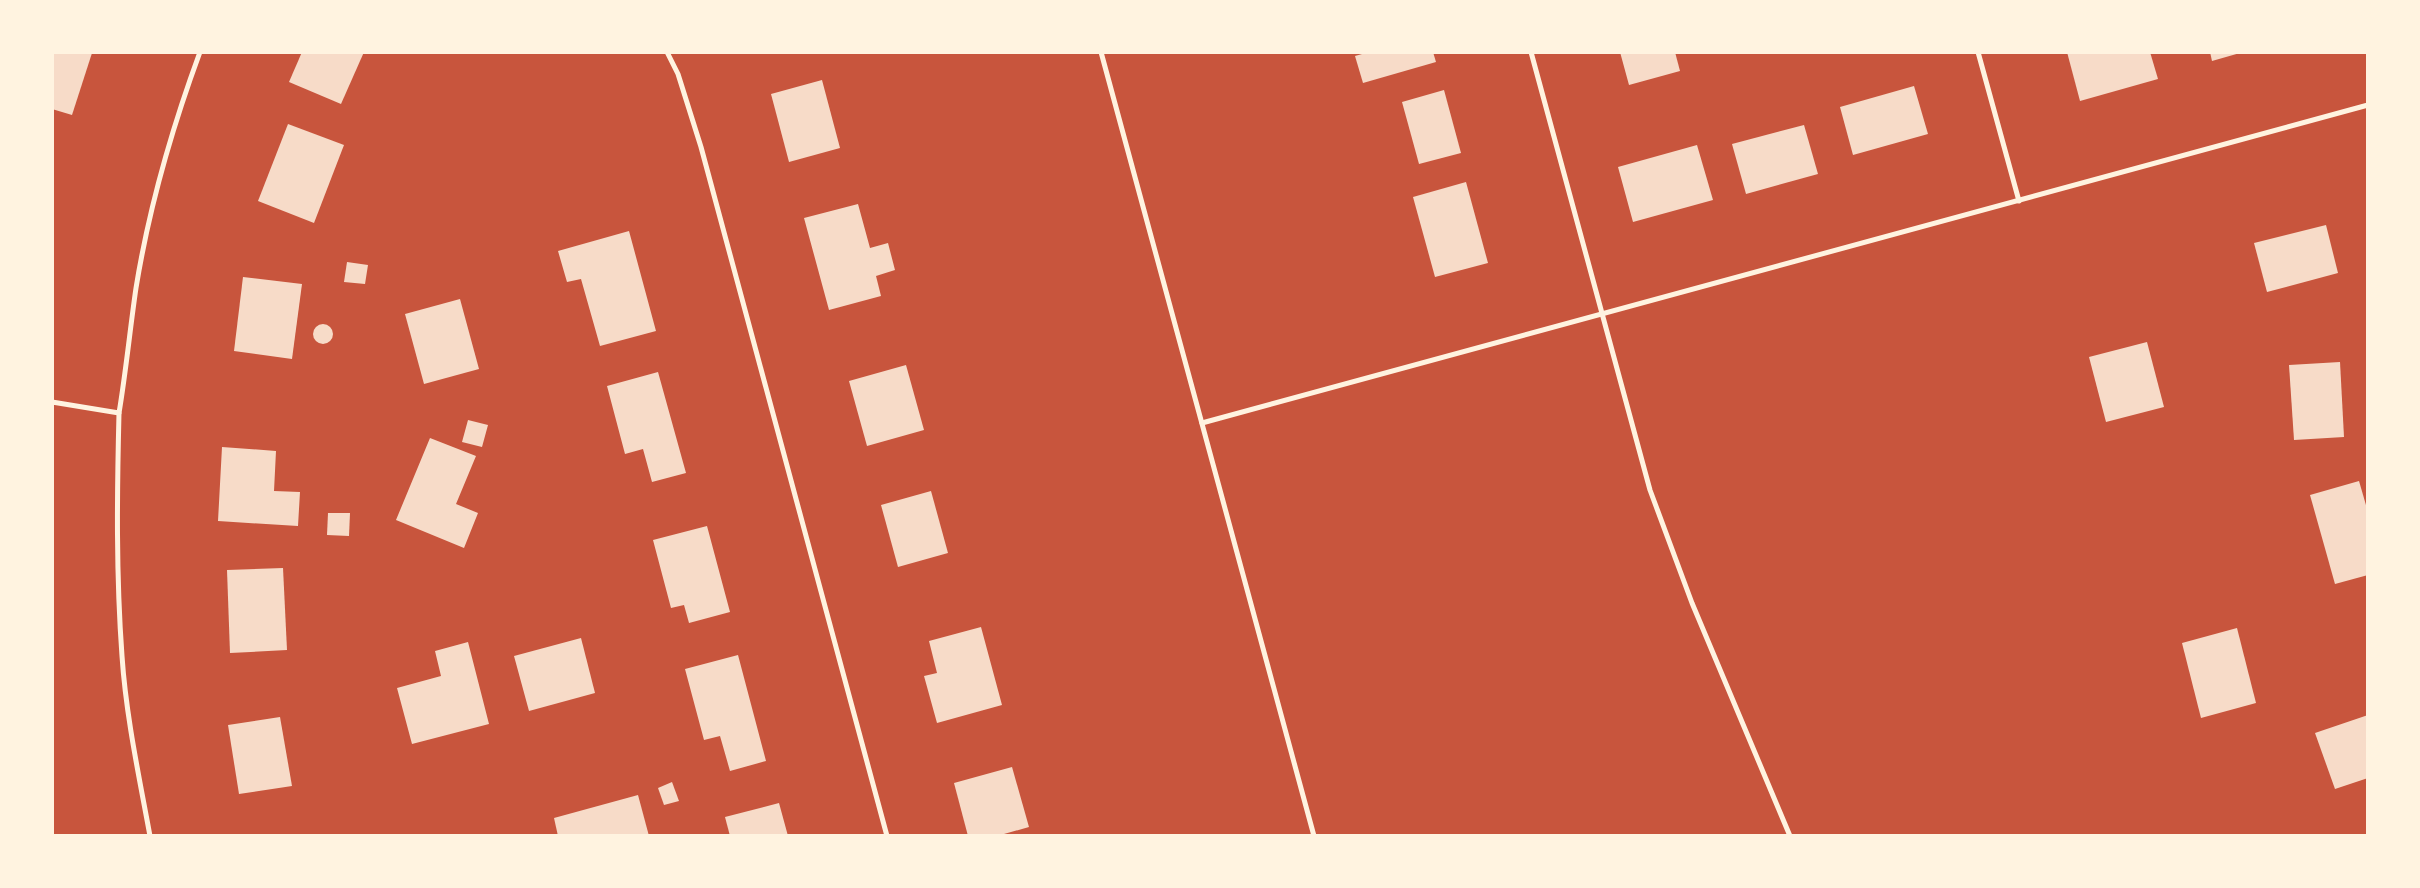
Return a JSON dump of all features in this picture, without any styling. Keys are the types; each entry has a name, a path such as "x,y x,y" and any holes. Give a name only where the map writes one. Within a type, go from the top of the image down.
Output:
{"street":[{"path":"150,836 133,748 122,657 116,540 120,413 136,286 176,115 200,52"},
{"path":"667,52 678,74 701,146 887,836"},
{"path":"1101,52 1314,836"},
{"path":"1531,52 1650,490 1692,603 1790,836"},
{"path":"1978,52 2019,200"},
{"path":"1202,423 2368,105"},
{"path":"52,402 120,413"}],"building":[{"path":"52,52 92,53 72,115 52,109"},
{"path":"302,52 364,52 341,104 289,82"},
{"path":"1369,52 1433,52 1436,62 1363,83 1355,56"},
{"path":"1620,52 1675,52 1680,71 1629,85"},
{"path":"2067,52 2150,52 2158,79 2080,101"},
{"path":"2210,52 2240,52 2240,53 2212,61"},
{"path":"822,80 840,148 789,162 771,94"},
{"path":"1914,86 1928,134 1853,155 1840,107"},
{"path":"1444,90 1461,153 1419,164 1402,102"},
{"path":"288,124 344,145 314,223 258,201"},
{"path":"1804,125 1818,174 1746,194 1732,144"},
{"path":"1697,145 1713,200 1633,222 1618,167"},
{"path":"1466,182 1488,263 1435,277 1413,197"},
{"path":"858,204 870,248 888,243 895,270 876,276 881,296 829,310 804,218"},
{"path":"2326,225 2338,273 2267,292 2254,243"},
{"path":"629,231 656,331 600,346 581,279 567,282 558,251"},
{"path":"347,262 368,265 365,284 344,282"},
{"path":"243,277 302,284 292,359 234,351"},
{"path":"460,299 479,369 424,384 405,314"},
{"path":"323,324 330,327 333,334 330,341 323,344 316,341 313,334 316,327"},
{"path":"2147,342 2164,407 2106,422 2089,357"},
{"path":"2340,362 2344,437 2294,440 2289,365"},
{"path":"906,365 924,430 867,446 849,381"},
{"path":"658,372 686,473 652,482 643,449 625,454 607,386"},
{"path":"468,420 488,425 482,447 462,442"},
{"path":"430,438 476,456 456,504 478,513 464,548 396,520"},
{"path":"222,447 276,451 274,491 300,492 298,526 218,521"},
{"path":"2359,481 2368,512 2368,575 2335,584 2310,495"},
{"path":"931,491 948,553 898,567 881,505"},
{"path":"328,513 350,513 349,536 327,535"},
{"path":"707,526 730,612 689,623 684,605 671,608 653,540"},
{"path":"283,568 287,650 230,653 227,570"},
{"path":"981,627 1002,705 937,723 924,676 937,673 929,641"},
{"path":"2237,628 2256,703 2201,718 2182,643"},
{"path":"581,638 595,693 529,711 514,656"},
{"path":"468,642 489,724 412,744 397,688 441,676 435,651"},
{"path":"738,655 766,761 730,771 720,736 704,740 685,669"},
{"path":"2368,715 2368,778 2335,789 2315,733"},
{"path":"280,717 292,786 239,794 228,725"},
{"path":"1012,767 1029,827 997,836 968,836 954,783"},
{"path":"672,782 679,801 664,805 658,788"},
{"path":"638,795 649,836 558,836 554,818"},
{"path":"779,803 788,836 730,836 725,817"}]}
